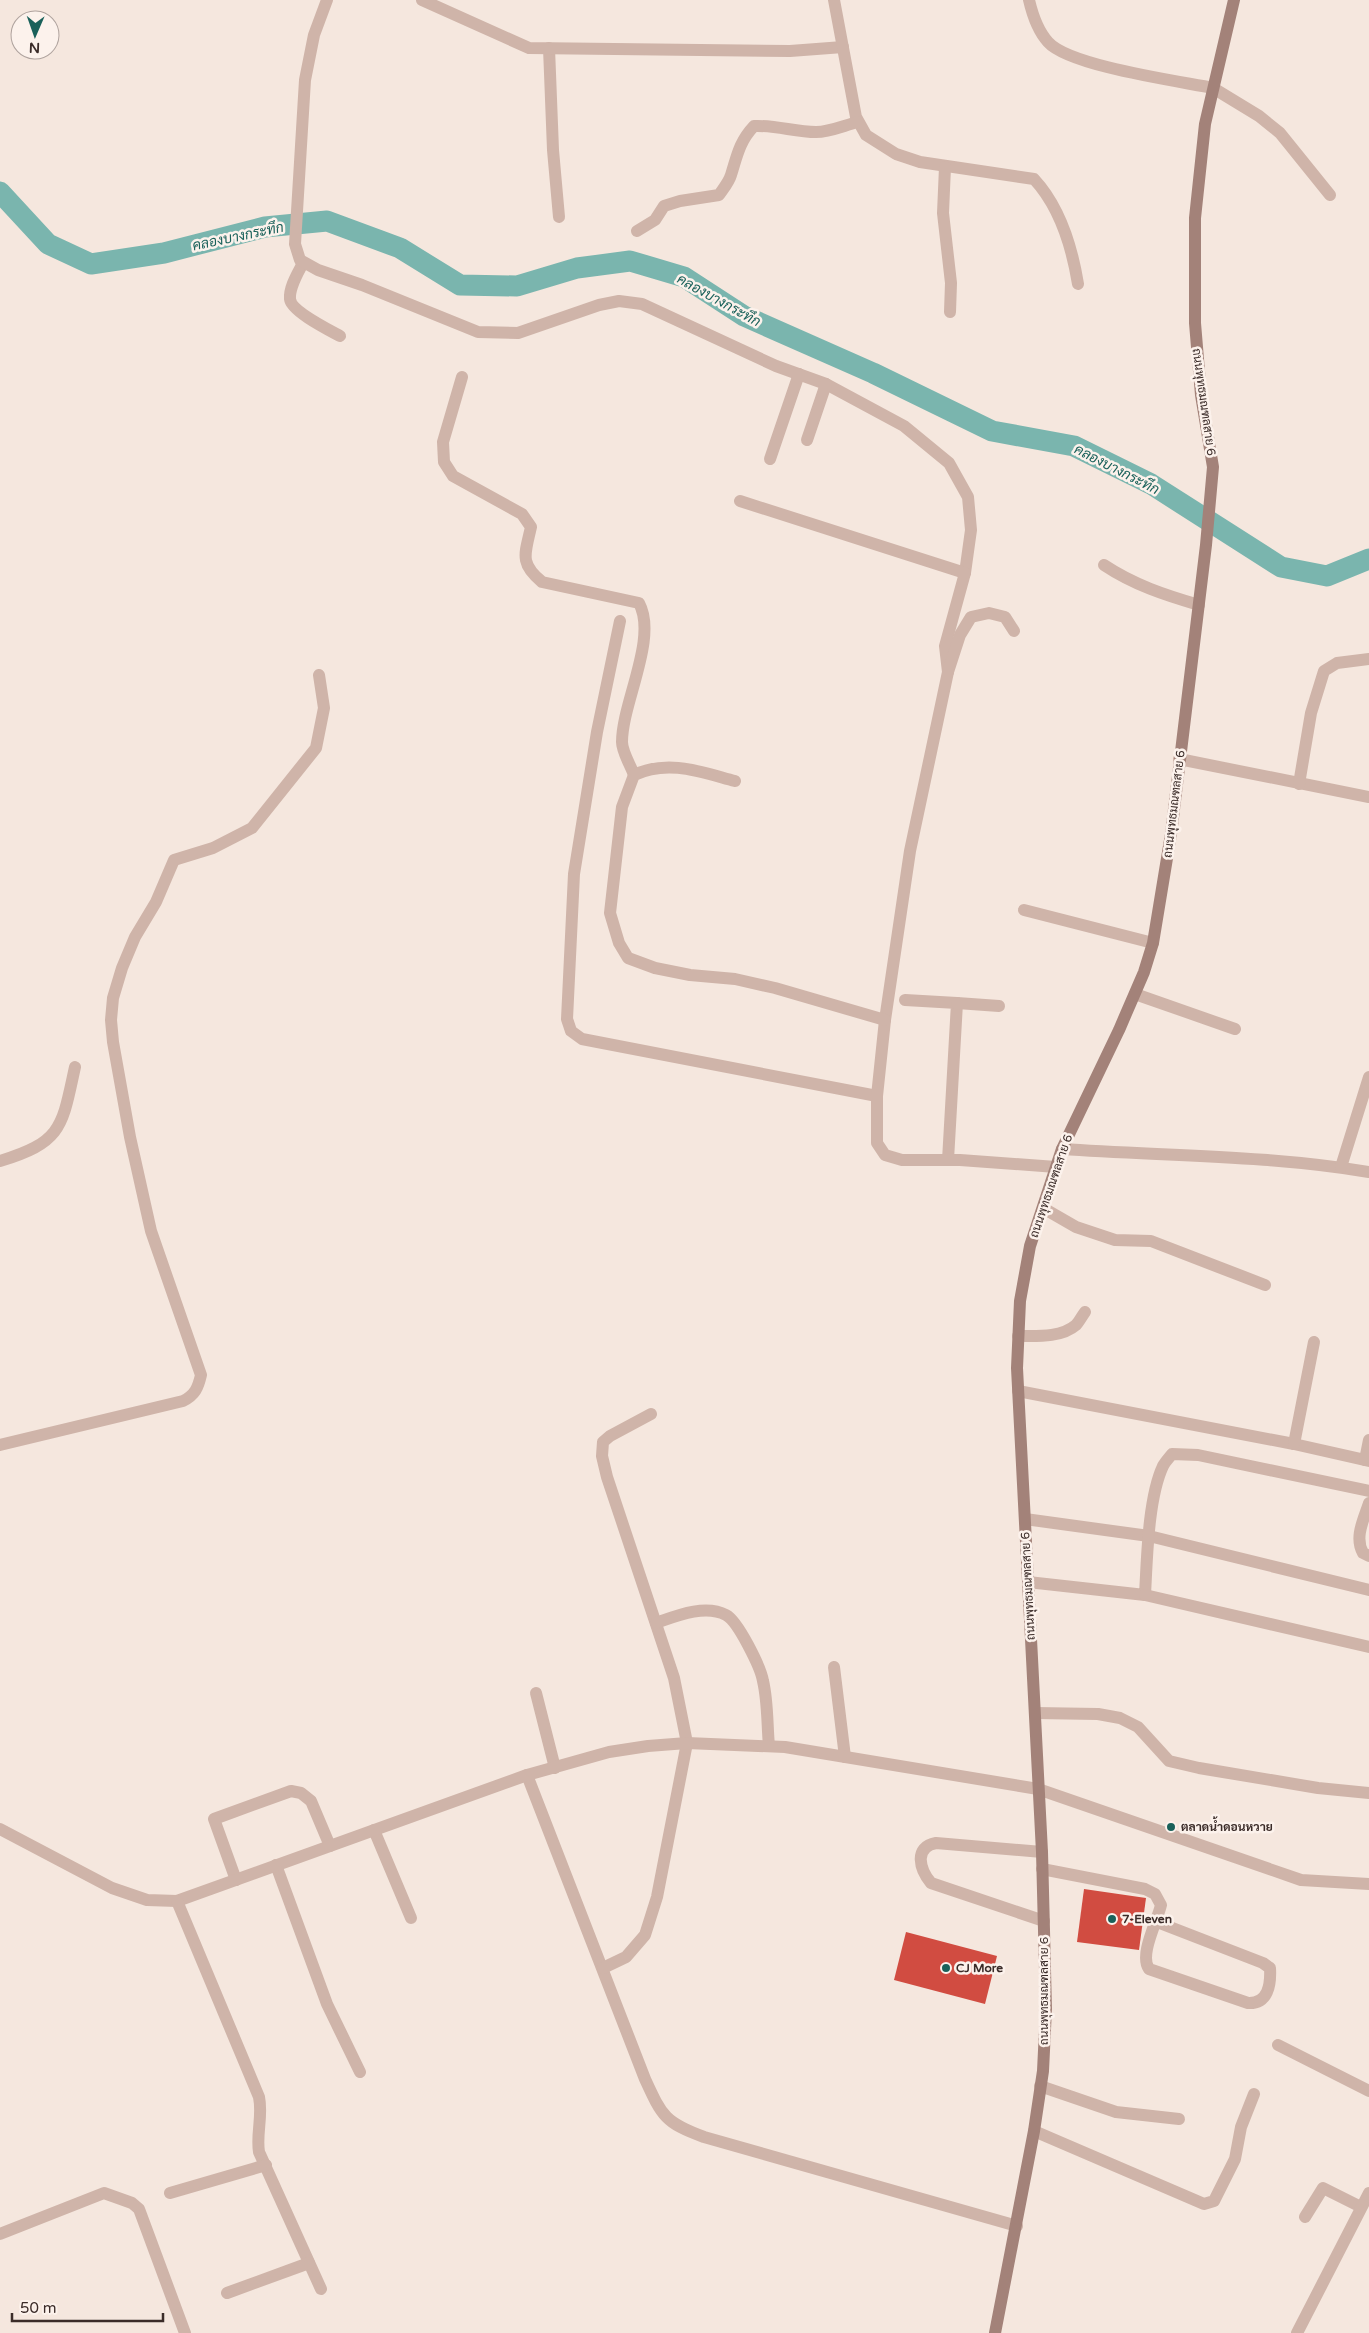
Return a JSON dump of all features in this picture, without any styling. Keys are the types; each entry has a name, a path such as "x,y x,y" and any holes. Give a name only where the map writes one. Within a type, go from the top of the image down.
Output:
{"main road":[{"name":"ถนนพุทธมณฑลสาย 6","path":"995,2333 1034,2131 1043,2071 1046,2009 1042,1852 1018,1391 1018,1336 1021,1293 1030,1246 1062,1149 1135,994 1153,943 1171,834 1206,545 1213,466 1201,395 1194,323 1195,218 1204,131 1234,0"}],"street":[{"path":"327,0 314,35 306,80 294,244 300,260 318,270 362,285 478,332 518,333 599,305 619,301 642,304 799,374 826,384 904,426 949,463 968,497 971,530 965,573 945,646 948,672"},
{"path":"422,0 529,48 704,51 843,47"},
{"path":"834,0 858,122 866,135 896,154 920,162 1034,179 1046,195 1066,235 1074,258 1078,284"},
{"path":"1029,0 1032,14 1048,42 1068,54 1098,65 1213,88 1259,116 1280,133 1330,195"},
{"path":"550,48 553,150 559,217"},
{"path":"637,230 655,220 664,206 680,201 718,195 731,177 734,159 746,135 754,126 773,125 797,131 819,132 858,122"},
{"path":"945,167 943,213 951,284 950,312"},
{"path":"303,262 292,286 290,300 294,308 340,336"},
{"path":"770,459 799,374"},
{"path":"462,378 442,442 444,462 453,476 522,514 531,527 525,554 530,572 542,582 639,603 645,613 642,653 622,744 634,775 622,808 610,913 619,943 628,958 655,968 690,975 734,979 775,988 885,1020"},
{"path":"807,440 826,384"},
{"path":"740,501 965,573"},
{"path":"1104,566 1123,578 1155,592 1199,605"},
{"path":"1014,632 1005,617 989,614 971,616 960,635 948,672 910,851 885,1020 877,1096 877,1143 885,1155 902,1160 948,1160 1056,1167"},
{"path":"620,621 597,732 574,874 567,1019 571,1031 582,1039 877,1096"},
{"path":"1299,784 1311,713 1324,671 1337,663 1369,659"},
{"path":"0,1446 183,1401 193,1396 198,1388 201,1375 151,1232 130,1137 113,1042 113,998 122,968 135,937 156,902 174,860 213,848 252,828 316,748 324,708 319,675"},
{"path":"1179,759 1369,797"},
{"path":"634,775 656,767 680,767 735,781"},
{"path":"1024,910 1153,943"},
{"path":"1135,994 1235,1029"},
{"path":"905,1000 999,1006"},
{"path":"948,1160 957,1003"},
{"path":"0,1161 24,1154 46,1140 59,1128 64,1115 75,1067"},
{"path":"1341,1167 1369,1077"},
{"path":"1062,1149 1272,1159 1369,1172"},
{"path":"1043,1208 1084,1229 1115,1240 1151,1241 1265,1285"},
{"path":"1018,1336 1051,1335 1067,1330 1076,1325 1084,1312"},
{"path":"1294,1444 1314,1342"},
{"path":"1018,1391 1294,1444 1367,1461 1369,1440"},
{"path":"603,1968 626,1958 645,1935 658,1898 688,1743 674,1678 602,1456 603,1442 610,1436 651,1414"},
{"path":"1144,1595 1149,1536 1157,1483 1163,1464 1172,1454 1198,1455 1369,1491"},
{"path":"1369,1503 1359,1534 1360,1548 1363,1554 1369,1556"},
{"path":"1025,1519 1149,1536 1369,1590"},
{"path":"1028,1582 1144,1595 1369,1647"},
{"path":"656,1623 684,1613 710,1611 727,1615 736,1624 764,1681 769,1746"},
{"path":"834,1667 845,1757"},
{"path":"536,1694 555,1768"},
{"path":"1035,1712 1098,1714 1120,1718 1138,1726 1169,1761 1199,1768 1318,1788 1369,1793"},
{"path":"0,1829 112,1888 147,1900 177,1901 526,1775 609,1752 648,1746 688,1743 769,1746 785,1747 1038,1789 1301,1880 1369,1884"},
{"path":"526,1775 656,2103 663,2116 680,2128 704,2137 1017,2226"},
{"path":"236,1880 214,1818 291,1791 302,1793 311,1801 330,1846"},
{"path":"374,1830 411,1918"},
{"path":"1042,1852 936,1843 930,1844 923,1850 920,1862 925,1875 931,1882 1044,1921"},
{"path":"276,1865 327,2004 360,2072"},
{"path":"1042,1869 1145,1889 1155,1894 1161,1905 1157,1922 1146,1950 1145,1963 1149,1969 1248,2003 1257,2004 1264,1998 1270,1968 1263,1963 1157,1922"},
{"path":"177,1901 259,2097 262,2112 258,2142 259,2152 320,2289"},
{"path":"1278,2045 1369,2091"},
{"path":"1040,2086 1116,2112 1179,2119"},
{"path":"1034,2131 1204,2204 1214,2201 1235,2159 1241,2127 1254,2094"},
{"path":"170,2193 266,2165"},
{"path":"1305,2216 1323,2188 1361,2207"},
{"path":"0,2234 104,2193 132,2203 139,2209 185,2333"},
{"path":"1297,2333 1369,2193"},
{"path":"227,2293 309,2263"}],"building":[{"name":"7-Eleven","path":"1084,1889 1146,1898 1139,1950 1077,1942"},
{"name":"CJ More","path":"906,1932 997,1956 985,2004 894,1980"}],"waterway":[{"name":"คลองบางกระทึก","path":"0,192 48,244 91,264 164,253 265,227 327,221 400,248 460,285 517,286 577,268 630,261 684,277 744,316 873,373 992,431 1074,446 1151,484 1281,567 1327,576 1369,559"}],"place":[{"name":"ตลาดน้ำดอนหวาย","path":"1171,1827"},
{"name":"7-Eleven","path":"1112,1919"},
{"name":"CJ More","path":"946,1968"}]}
